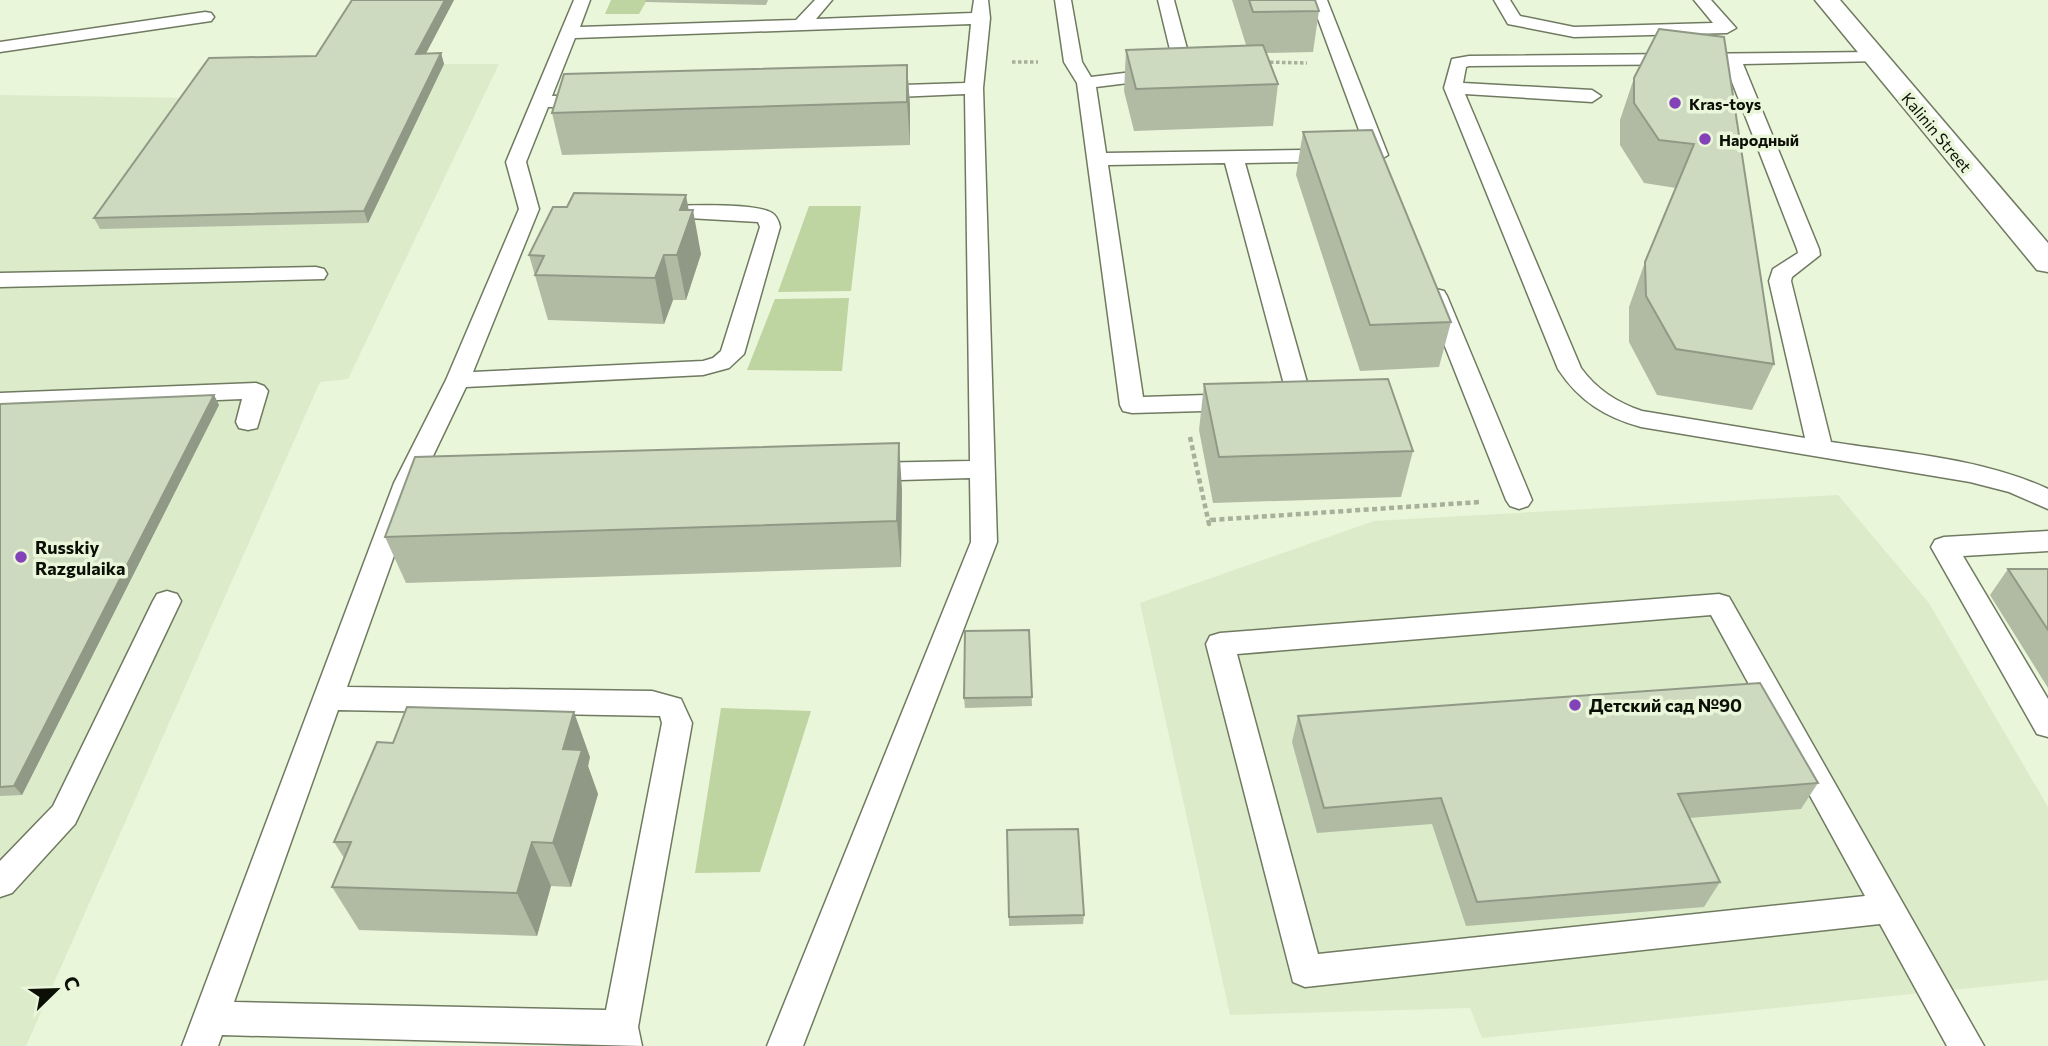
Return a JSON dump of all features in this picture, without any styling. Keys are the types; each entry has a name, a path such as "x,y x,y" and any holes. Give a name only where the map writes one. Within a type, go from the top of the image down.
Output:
{"main road":[{"name":"Kalinin Street","path":"1827,0 2048,263"}],"lane":[{"path":"327,698 652,703 671,707 677,723 622,1036 205,1032 327,698 407,483 458,380 529,209 516,162 582,0"},
{"path":"800,26 824,0"},
{"path":"1063,0 1073,62 1086,83 1132,405 1300,400 1233,156"},
{"path":"1086,83 1162,74 1181,60 1166,0"},
{"path":"1319,0 1389,180"},
{"path":"1503,0 1514,20 1574,32 1727,28 1702,0"},
{"path":"569,33 800,26 981,9 974,88 984,542 785,1046"},
{"path":"0,47 205,17"},
{"path":"1874,57 1469,61 1458,63 1453,88 1570,369 1577,382 1605,404 1626,416 1970,473 2017,485 2048,500"},
{"path":"1732,59 1808,249 1809,256 1781,274 1780,281 1820,449"},
{"path":"852,92 974,88"},
{"path":"1453,88 1592,96"},
{"path":"539,102 607,100"},
{"path":"1098,159 1378,155"},
{"path":"529,209 555,209"},
{"path":"458,380 703,368 721,363 732,354 770,227 767,218 755,214 635,211"},
{"path":"1425,270 1519,500"},
{"path":"0,280 316,274"},
{"path":"0,401 256,391 248,422"},
{"path":"846,472 983,469"},
{"path":"407,483 435,482"},
{"path":"2048,541 1944,547 2048,725"},
{"path":"0,883 64,815 167,601"},
{"path":"1889,908 1305,971 1220,644 1719,604 1889,908 1966,1046"}],"path":[{"path":"1183,403 1209,524 1211,520 1519,500"}],"shaded area":[{"path":"611,0 647,0 639,14 605,14"},
{"path":"444,64 499,64 348,379 320,382 26,1046 0,1046 0,95 193,98"},
{"path":"809,206 861,206 851,291 778,292"},
{"path":"849,298 842,371 747,370 775,299"},
{"name":"Детский сад №90","path":"1838,495 1929,603 2048,807 2048,980 1482,1038 1470,1008 1230,1015 1140,603 1374,521"},
{"path":"721,708 811,711 760,872 695,873"}],"building":[{"path":"352,0 445,0 416,54 441,53 364,211 94,218 209,58 316,56"},
{"path":"1249,0 1315,0 1319,11 1253,12"},
{"path":"1659,29 1724,37 1774,364 1676,349 1646,296 1645,262 1694,144 1659,140 1634,103 1634,78"},
{"path":"1263,45 1278,84 1136,89 1126,50"},
{"path":"907,65 907,102 552,113 564,74"},
{"path":"1372,130 1451,322 1370,325 1303,132"},
{"path":"574,193 686,195 680,210 693,210 677,255 664,255 655,278 535,275 544,256 529,255 553,207 567,207"},
{"path":"1388,379 1413,451 1219,457 1204,384"},
{"path":"214,395 14,786 0,787 0,404"},
{"path":"899,443 897,521 385,537 415,457"},
{"path":"2008,569 2048,569 2048,630"},
{"path":"1029,630 1032,697 964,698 965,631"},
{"path":"1760,683 1818,783 1678,794 1720,882 1477,902 1441,798 1324,808 1298,716"},
{"path":"407,707 574,712 563,749 582,750 553,843 532,842 517,893 332,887 351,842 334,842 377,742 393,743"},
{"path":"1078,829 1084,915 1009,917 1007,830"}],"place":[{"name":"Kras-toys","path":"1675,103"},
{"name":"Народный","path":"1705,139"},
{"name":"Russkiy Razgulaika","path":"21,557"},
{"name":"Детский сад №90","path":"1575,705"}]}
